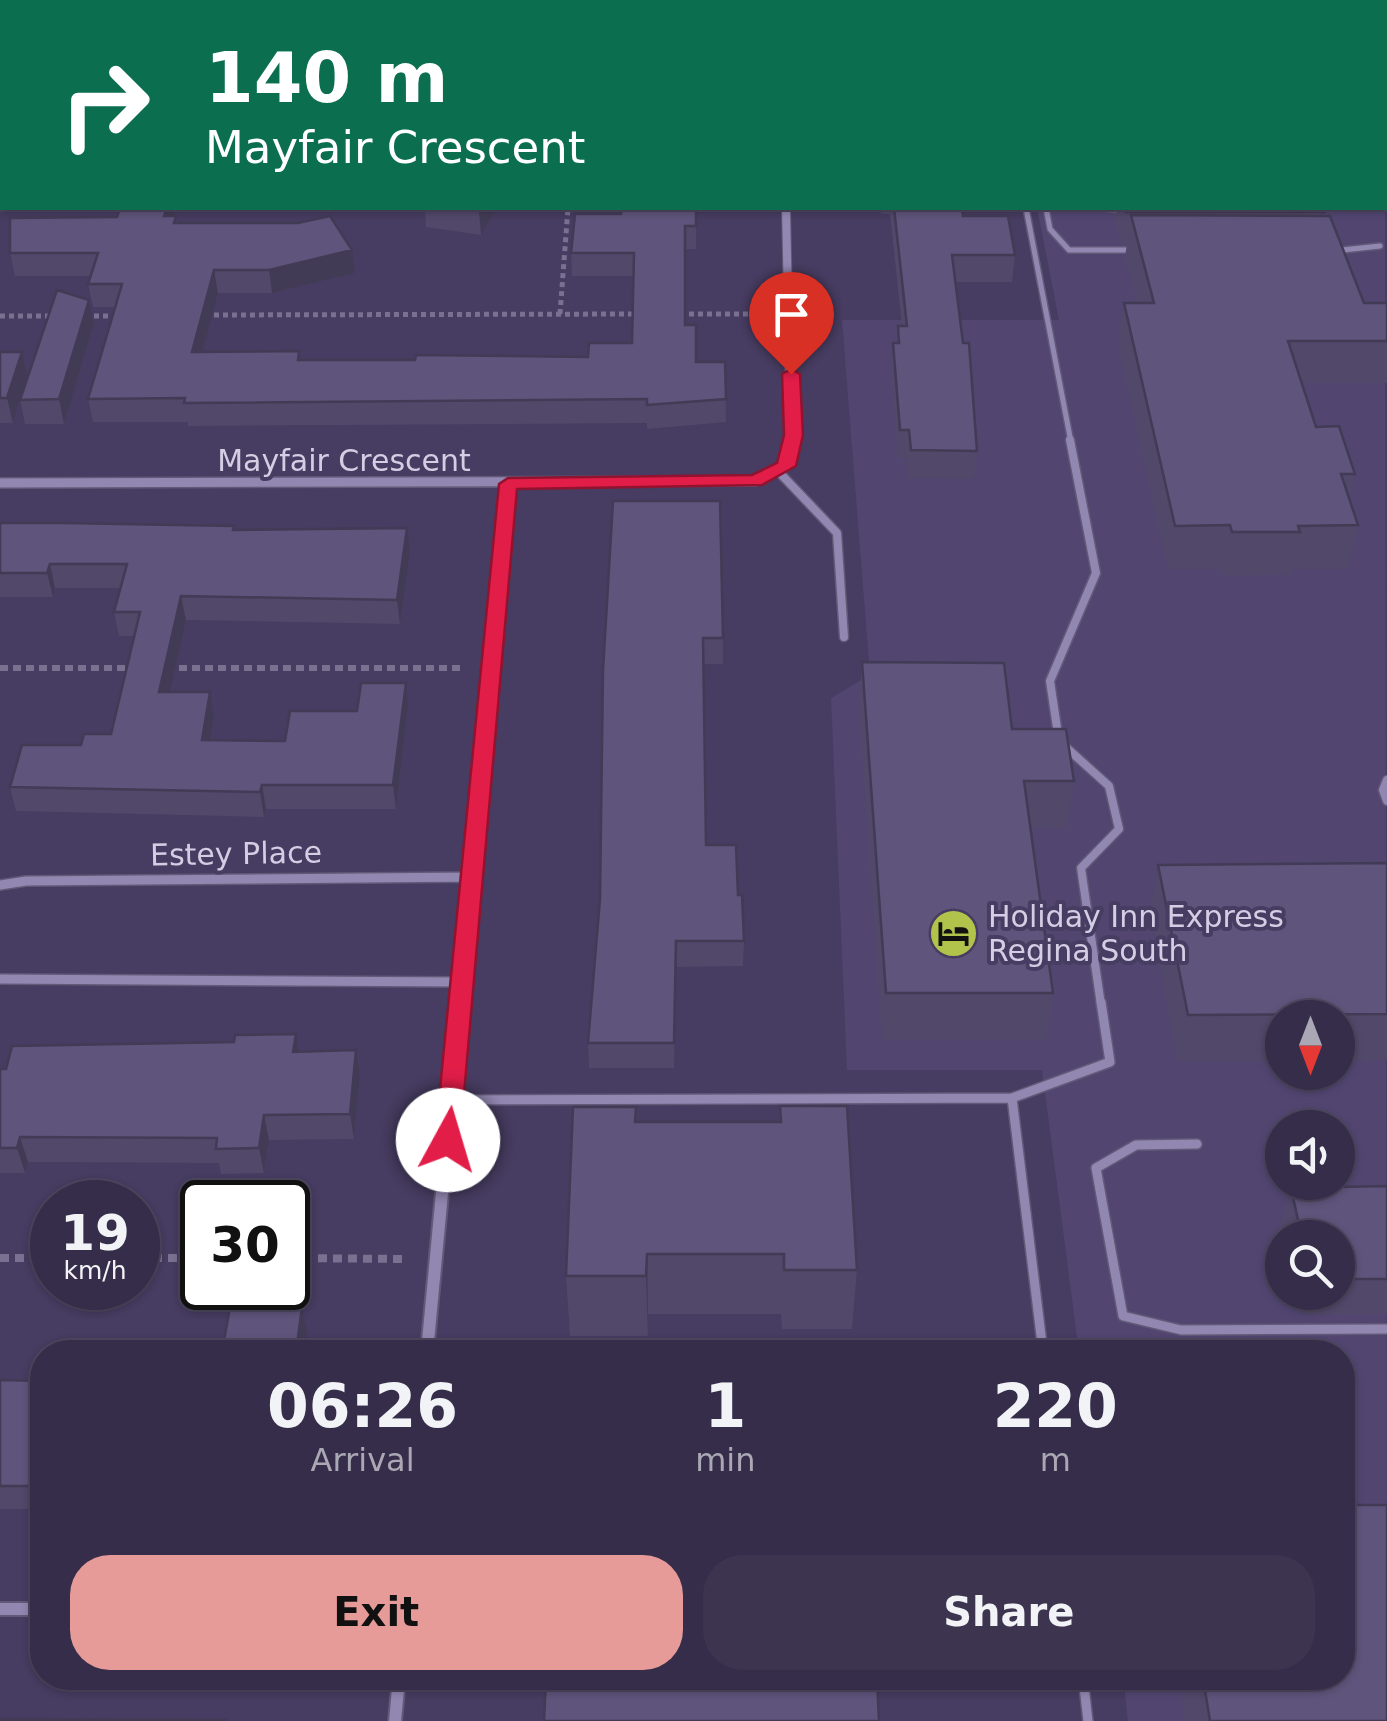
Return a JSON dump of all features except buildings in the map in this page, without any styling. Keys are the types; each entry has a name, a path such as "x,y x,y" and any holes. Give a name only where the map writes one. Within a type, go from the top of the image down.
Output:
{"street":[{"path":"777,470 786,466 793,435 786,210"},
{"name":"Mayfair Crescent","path":"0,484 755,480 777,470"},
{"path":"429,1340 508,484"},
{"name":"Estey Place","path":"0,885 26,881 473,876"},
{"path":"0,979 464,982"},
{"path":"0,1609 30,1609"},
{"path":"395,1721 398,1690"}],"lane":[{"path":"452,1100 1012,1098 1110,1062 1081,868 1120,830 1109,786 1059,741 1050,681 1096,573 1026,210"},
{"path":"1046,210 1050,229 1069,250 1143,250"},
{"path":"1118,210 1132,212"},
{"path":"1320,251 1380,246"},
{"path":"777,470 836,532 844,637"},
{"path":"1387,780 1383,790 1387,802"},
{"path":"1012,1098 1042,1340"},
{"path":"1196,1144 1136,1144 1096,1168 1123,1316 1182,1330 1387,1329"},
{"path":"1084,1690 1088,1721"}],"path":[{"path":"515,0 554,0"},
{"path":"560,314 568,210"},
{"path":"88,297 82,316 122,316"},
{"path":"202,315 656,314"},
{"path":"674,314 789,314"},
{"path":"0,316 66,316"},
{"path":"0,668 138,668"},
{"path":"158,668 492,668"},
{"path":"0,1258 30,1258"},
{"path":"310,1258 436,1259"}],"shaded area":[{"path":"1037,210 1385,210 1387,1721 1128,1721 1124,1690 1355,1690 1355,1340 1077,1340 1042,1070 847,1070 831,698 870,675 842,320 1059,320"}],"place":[{"name":"Holiday Inn Express Regina South","path":"953,934"}],"route":[{"path":"448,1140 508,484 755,480 786,466 793,435 791,374"}]}
